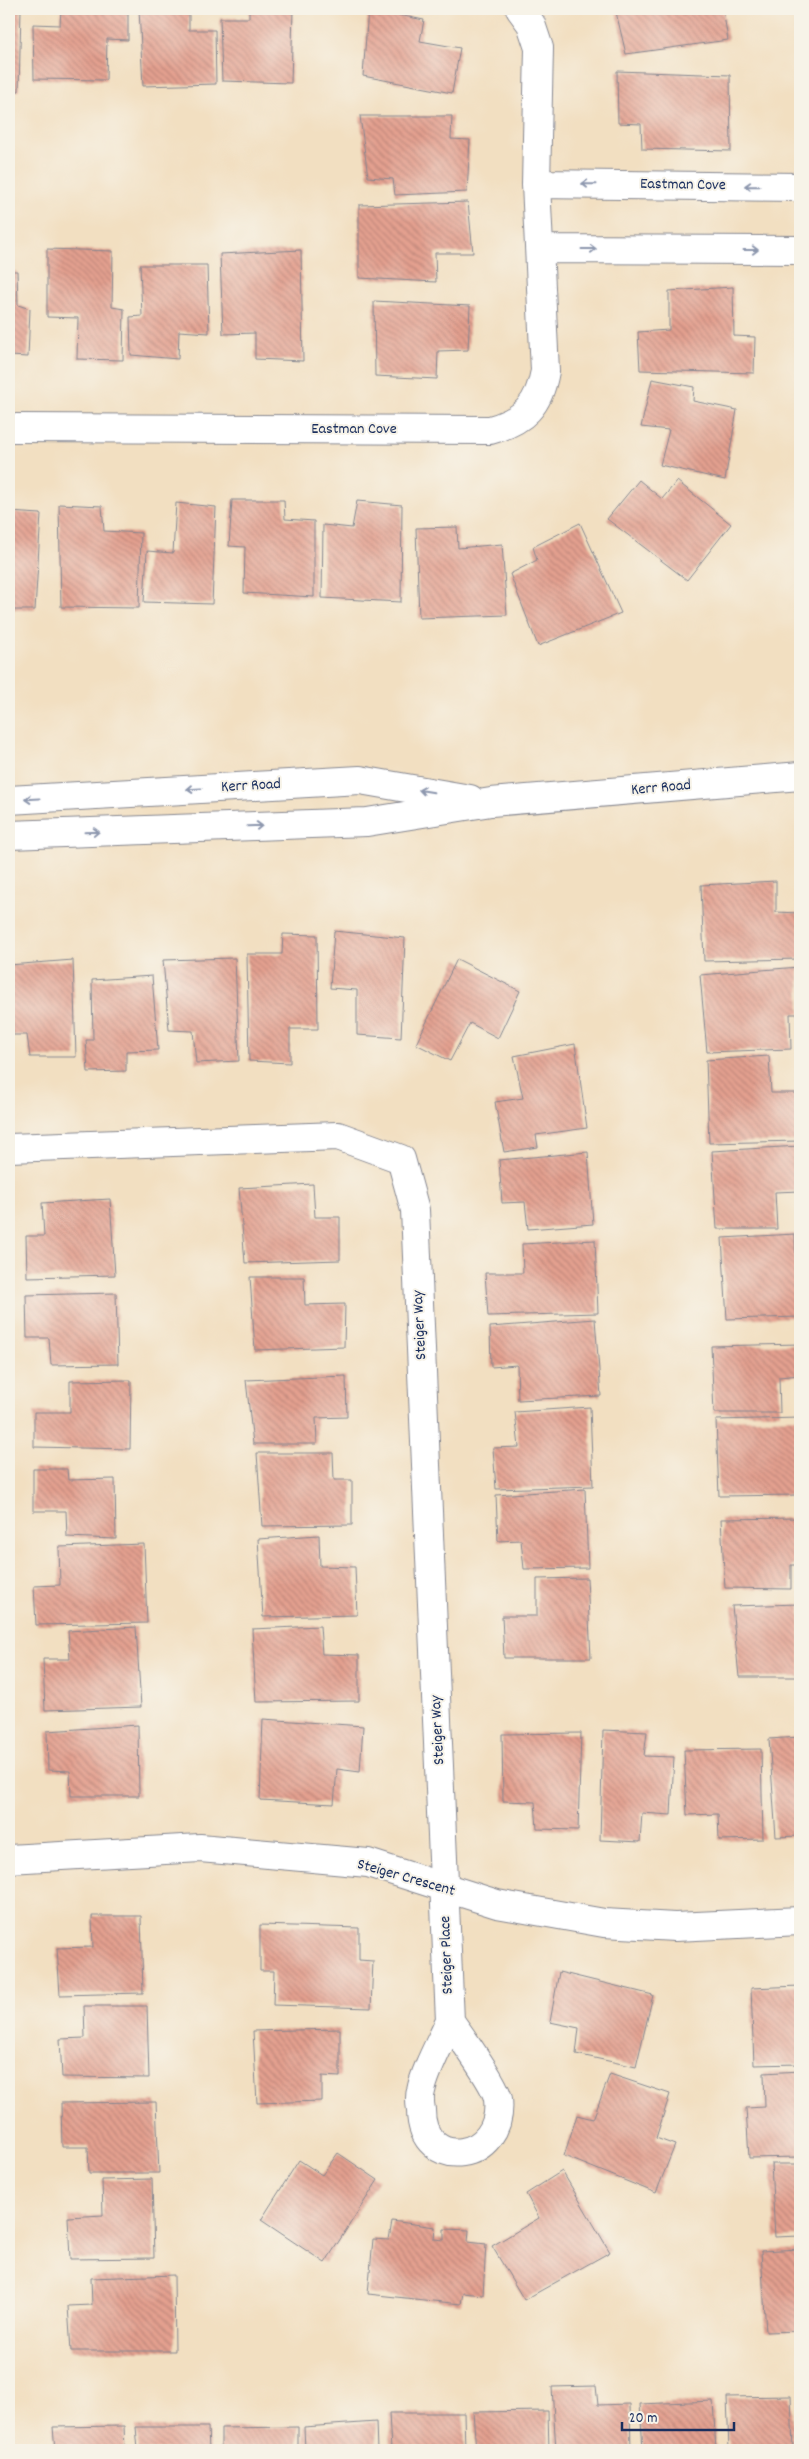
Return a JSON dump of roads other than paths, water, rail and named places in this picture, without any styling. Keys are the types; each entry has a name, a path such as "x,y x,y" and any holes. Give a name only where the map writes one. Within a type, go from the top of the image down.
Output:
{"street":[{"name":"Eastman Cove","path":"9,428 490,430 510,425 529,410 542,390 545,371 536,184 539,48 531,24 520,9"},
{"name":"Eastman Cove","path":"536,184 800,187"},
{"path":"540,249 800,250"},
{"name":"Kerr Road","path":"9,835 367,822 491,802 800,776"},
{"name":"Kerr Road","path":"9,800 360,780 491,802"},
{"name":"Steiger Way","path":"9,1148 338,1136 401,1158 415,1210 445,1889"},
{"name":"Steiger Crescent","path":"9,1859 200,1848 368,1863 445,1889 498,1904 604,1923 675,1927 800,1921"},
{"name":"Steiger Place","path":"445,1889 450,2021"}]}
